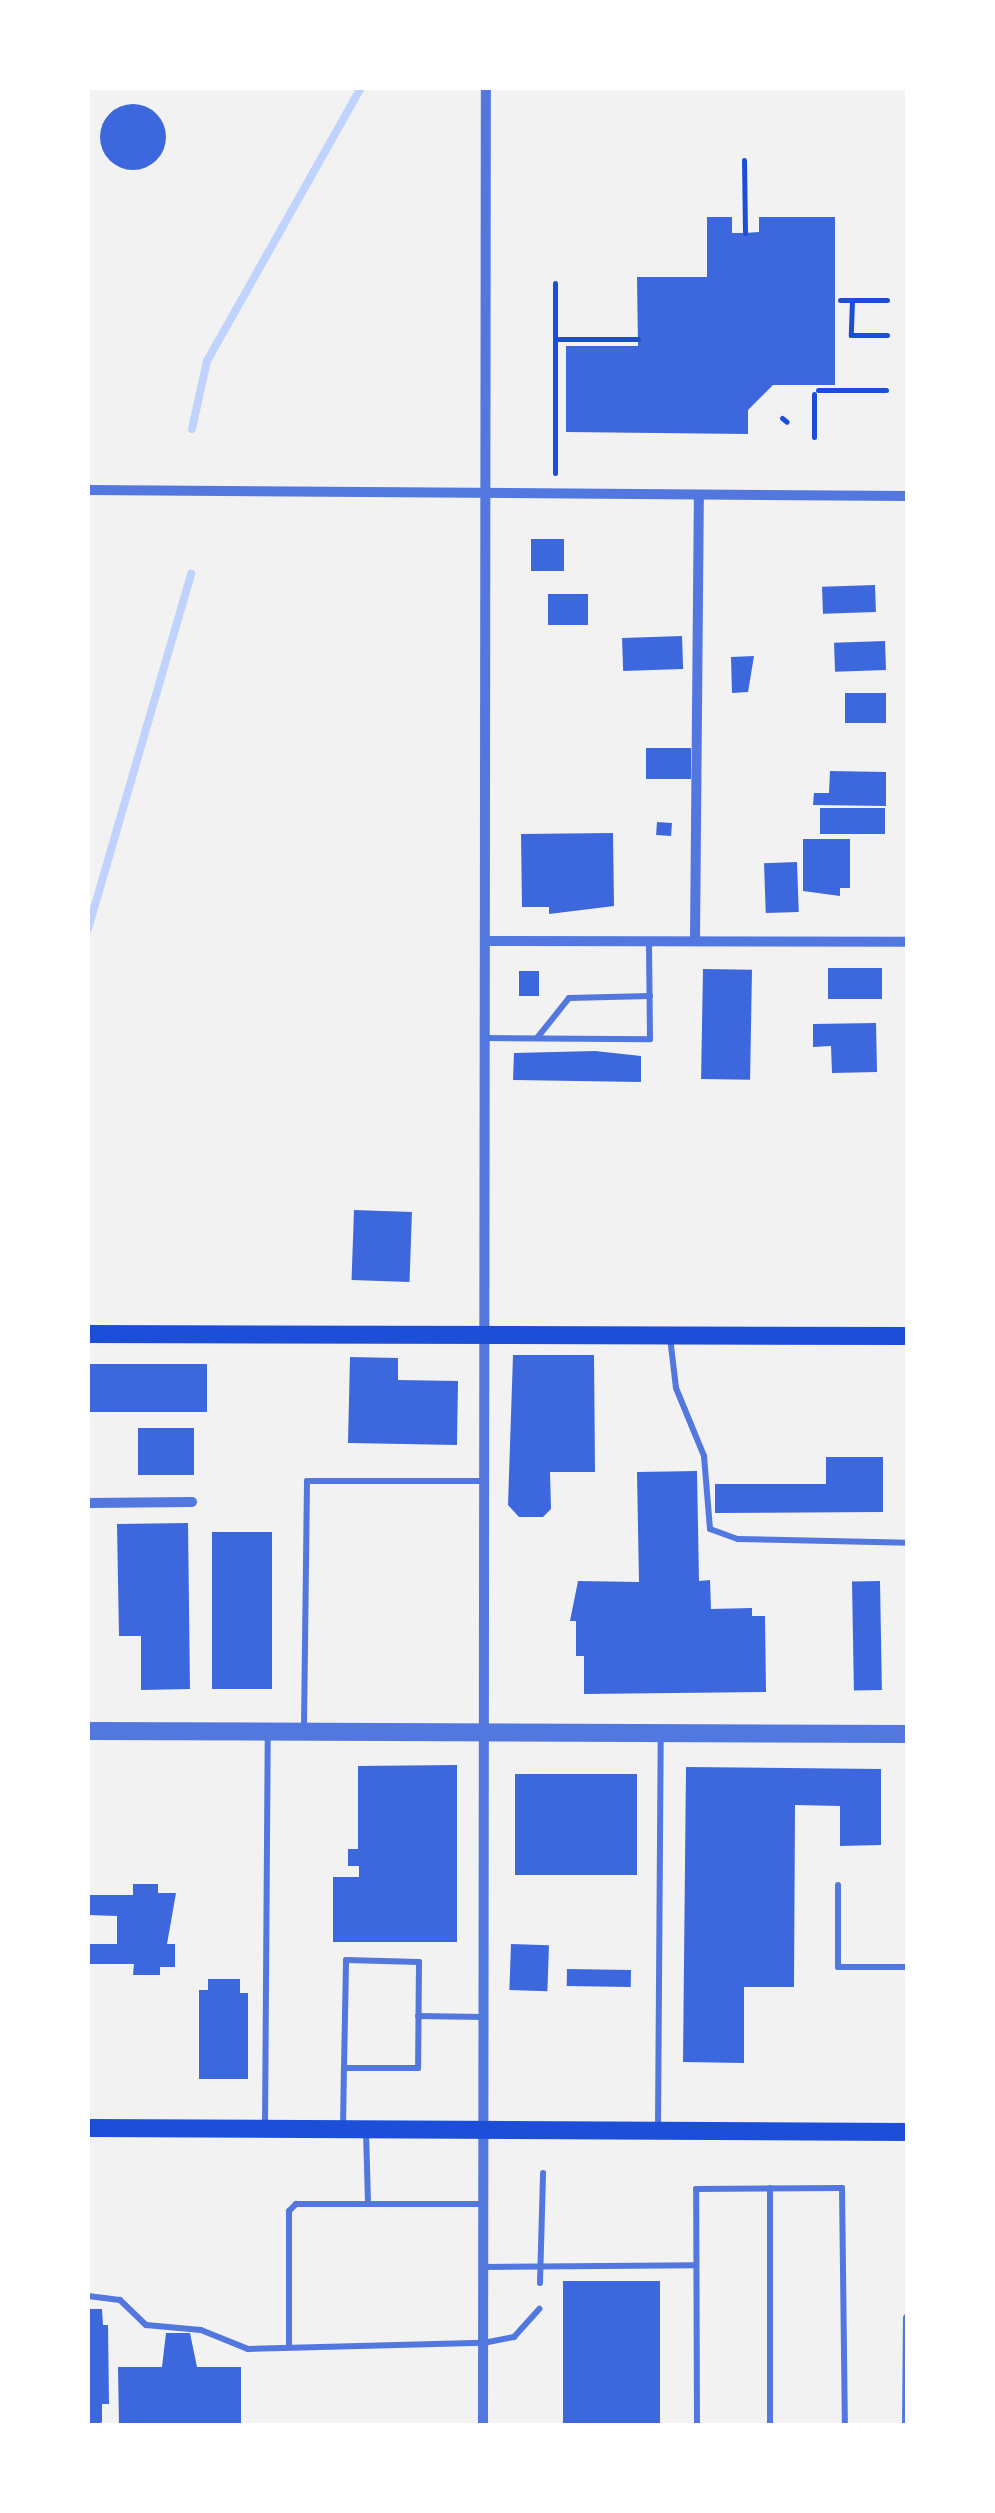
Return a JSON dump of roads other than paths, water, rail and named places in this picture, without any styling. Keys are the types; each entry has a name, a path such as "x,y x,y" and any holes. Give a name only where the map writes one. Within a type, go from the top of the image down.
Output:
{"main road":[{"path":"88,1334 908,1336"},
{"path":"88,2128 908,2132"}],"street":[{"path":"483,2426 486,88"},
{"path":"88,490 908,496"},
{"path":"695,940 699,496"},
{"path":"487,941 908,942"},
{"path":"88,1503 192,1502"},
{"path":"88,1731 908,1734"},
{"path":"907,2426 908,2318"}],"lane":[{"path":"487,1038 650,1039 649,940"},
{"path":"536,1038 569,998 650,996"},
{"path":"670,1335 676,1388 704,1456 710,1529 738,1539 908,1543"},
{"path":"304,1732 307,1481 484,1481"},
{"path":"264,2130 268,1732"},
{"path":"658,2132 661,1734"},
{"path":"838,1885 838,1967 908,1967"},
{"path":"343,2130 344,2068 346,1960 419,1962 418,2068 344,2068"},
{"path":"418,2016 483,2017"},
{"path":"366,2130 368,2203"},
{"path":"540,2282 543,2173"},
{"path":"770,2188 770,2426"},
{"path":"697,2426 696,2189 842,2188 845,2426"},
{"path":"289,2347 288,2211 296,2204 483,2204"},
{"path":"483,2268 696,2265"},
{"path":"88,2296 120,2300 146,2324 201,2330 232,2347 483,2343 514,2337 539,2308"}],"waterway":[{"path":"192,429 207,361 361,88"},
{"path":"88,929 191,574"}]}
